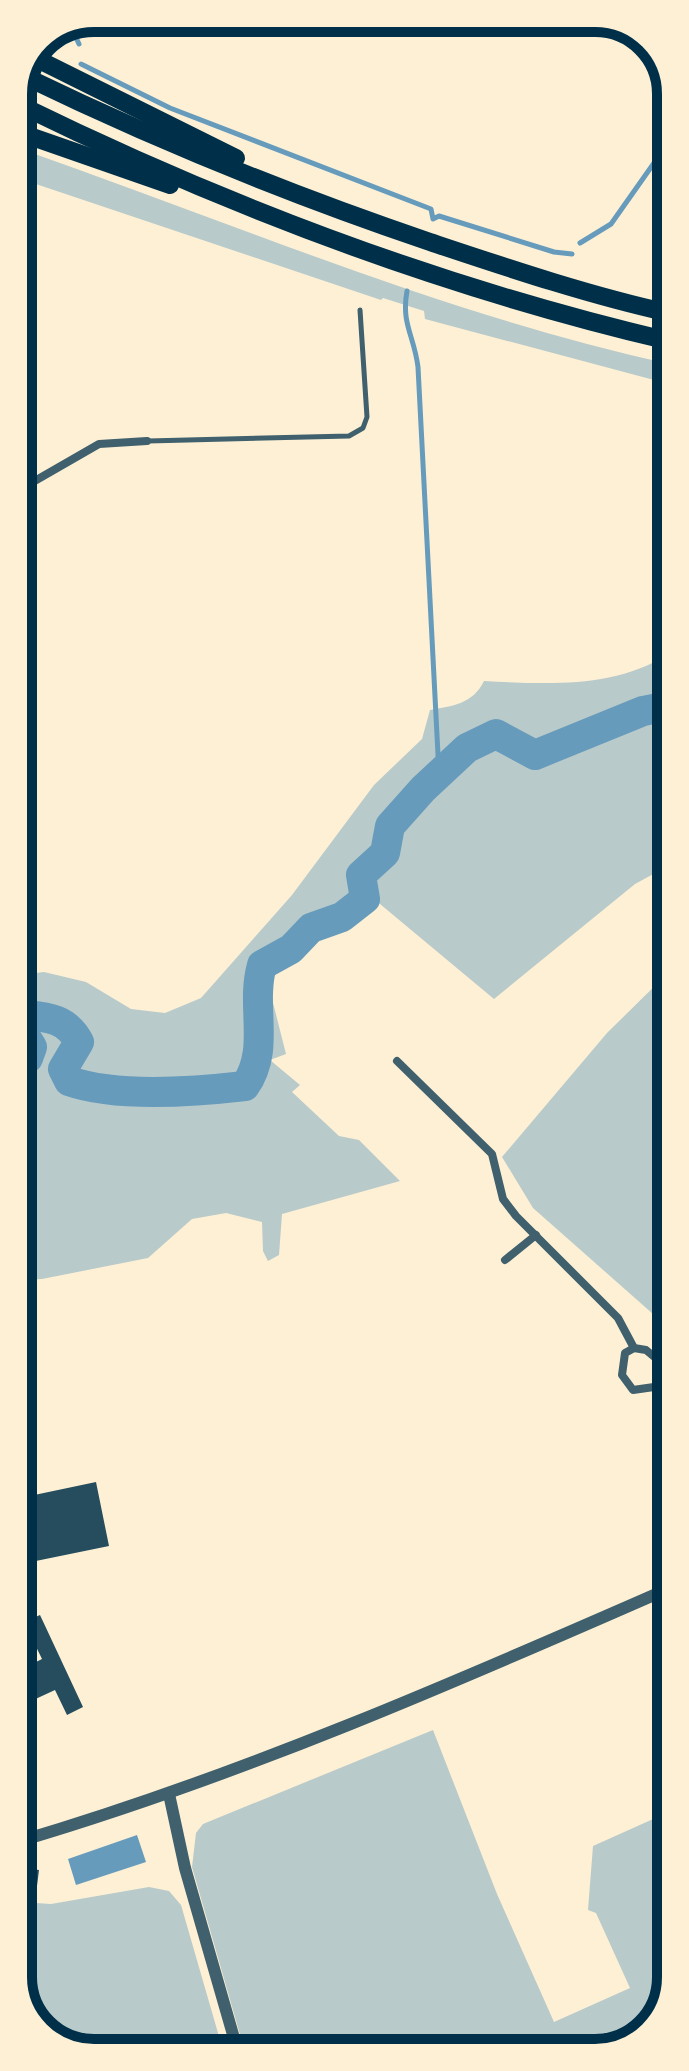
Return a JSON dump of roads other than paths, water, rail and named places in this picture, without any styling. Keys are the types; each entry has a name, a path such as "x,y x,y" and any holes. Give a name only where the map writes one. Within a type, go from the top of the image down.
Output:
{"highway":[{"path":"42,62 350,215"},
{"path":"34,80 172,144 350,215 500,266 657,310"},
{"path":"32,111 157,169 257,210 447,279 657,338"},
{"path":"32,137 146,179 257,210"}],"street":[{"path":"32,483 99,444 147,441"},
{"path":"397,1061 492,1154 503,1199 618,1318 634,1348"},
{"path":"505,1260 536,1235"},
{"path":"657,1360 646,1350 634,1348 625,1353 622,1365 626,1383 633,1390 657,1384"},
{"path":"32,1837 169,1794 330,1732 657,1594"},
{"path":"169,1794 185,1868 234,2039"}],"lane":[{"path":"147,441 349,436 363,428 367,417 360,310"}],"water":[{"path":"137,1835 146,1862 76,1885 68,1859"}],"waterway":[{"path":"75,36 79,44"},
{"path":"81,64 170,108 431,209 433,219 439,216 554,252 572,254"},
{"path":"580,243 611,224 657,161"},
{"path":"407,291 407,321 418,367 439,774"},
{"path":"32,1015 61,1023 79,1042 63,1069 69,1081 132,1092 179,1092 245,1086 253,1072 259,1043 258,996 262,965 291,949 311,928 342,917 365,899 361,875 385,853 390,826 423,789 467,748 496,734 535,755 643,711 657,708"}]}
